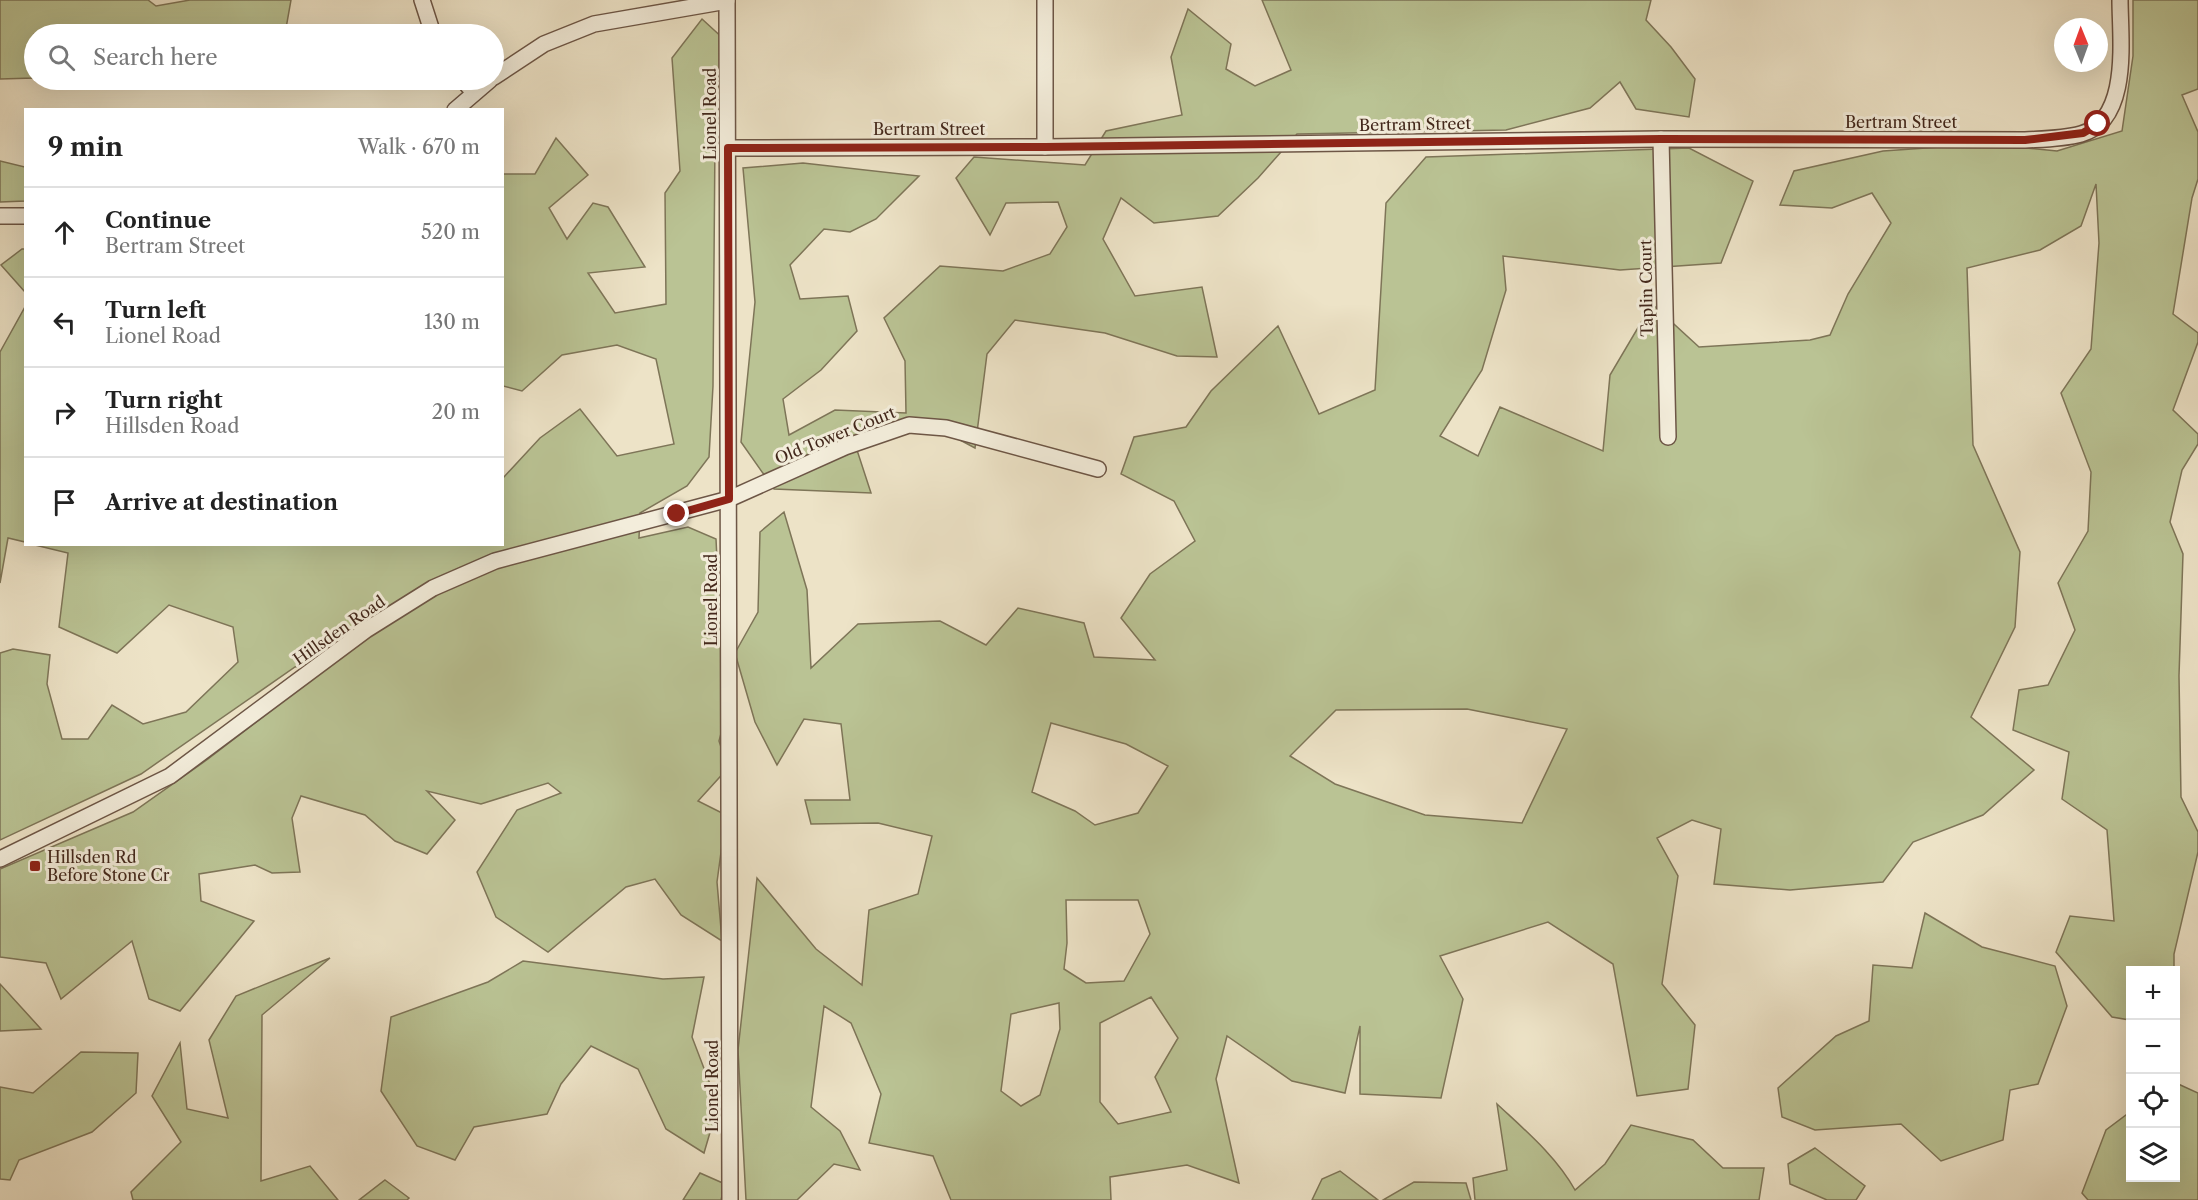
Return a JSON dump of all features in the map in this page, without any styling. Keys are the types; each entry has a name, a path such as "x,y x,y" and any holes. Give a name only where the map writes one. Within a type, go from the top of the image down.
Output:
{"street":[{"path":"422,0 430,24"},
{"path":"1045,0 1045,147"},
{"name":"Bertram Street","path":"728,148 1045,147 1661,139 2025,140 2083,133 2098,124 2115,99 2121,66 2120,0"},
{"path":"504,70 544,44 594,24 727,1"},
{"name":"Lionel Road","path":"727,1 730,1200"},
{"path":"457,108 478,90"},
{"name":"Taplin Court","path":"1661,139 1668,437"},
{"path":"0,216 24,216"},
{"name":"Old Tower Court","path":"729,499 846,447 909,425 946,428 1098,468"},
{"name":"Hillsden Road","path":"0,859 170,776 366,630 433,588 495,561 729,499"}],"green space":[{"path":"0,0 148,0 156,6 190,0 291,0 287,24 24,24 24,78 0,79"},
{"path":"1262,0 1651,0 1646,20 1671,47 1695,79 1689,117 1636,109 1620,82 1590,108 1506,130 1297,134 1258,178 1218,216 1154,223 1121,198 1103,239 1135,296 1202,287 1217,357 1177,356 1105,333 1015,320 987,354 975,448 919,418 855,444 871,493 774,489 741,442 755,302 743,168 803,163 919,176 876,219 850,232 824,229 790,265 800,299 848,296 857,331 821,370 783,399 789,435 835,410 906,413 905,361 884,318 940,266 1003,271 1050,254 1067,227 1058,202 1006,203 990,235 956,178 974,157 1085,165 1106,131 1182,115 1171,57 1188,9 1231,44 1226,69 1255,86 1291,70"},
{"path":"2133,0 2198,0 2198,89 2182,95 2198,132 2198,179 2192,198 2173,314 2198,333 2198,342 2173,410 2198,434 2198,444 2182,470 2170,522 2183,554 2179,676 2181,797 2198,832 2198,852 2174,954 2174,966 2126,966 2126,1019 2112,1017 2056,952 2070,916 2114,921 2107,830 2062,799 2069,752 2013,730 2019,690 2048,685 2075,630 2058,583 2088,531 2091,472 2061,393 2091,349 2099,243 2096,184 2081,226 2040,250 1967,268 1973,445 2020,552 2015,627 1971,717 2034,770 1983,815 1913,842 1883,882 1790,890 1714,884 1721,829 1692,820 1657,838 1678,876 1662,984 1695,1025 1688,1089 1637,1096 1613,964 1548,922 1440,956 1463,999 1441,1098 1360,1094 1360,1026 1345,1093 1292,1081 1227,1036 1216,1079 1239,1183 1187,1165 1110,1177 1111,1200 951,1200 933,1156 869,1143 881,1094 851,1023 824,1006 811,1107 840,1131 860,1170 834,1164 797,1200 746,1200 738,1050 757,878 816,949 862,985 869,910 918,894 932,836 878,823 811,824 805,800 850,800 841,724 804,719 777,765 755,722 735,653 758,612 760,532 784,512 807,590 811,668 858,624 940,621 986,645 1018,608 1084,623 1094,657 1155,660 1121,618 1150,574 1195,541 1174,501 1121,474 1134,437 1186,427 1211,391 1278,326 1319,414 1375,390 1386,203 1426,157 1689,148 1753,181 1721,263 1620,270 1503,256 1506,290 1482,370 1440,436 1478,456 1500,407 1603,451 1610,375 1652,304 1699,347 1810,340 1830,335 1848,294 1891,223 1872,193 1832,208 1780,205 1794,171 1883,151 1984,144 2057,151 2122,131 2133,56","holes":["1467,709 1567,729 1522,823 1425,815 1335,784 1290,756 1336,710","1051,723 1126,744 1168,766 1138,813 1095,825 1075,811 1032,792","1066,900 1138,900 1150,934 1124,981 1086,983 1064,969 1067,943","1151,997 1178,1038 1155,1077 1171,1112 1118,1124 1100,1102 1100,1023","1059,1003 1060,1029 1040,1095 1021,1106 1001,1091 1011,1014"]},
{"path":"702,19 726,41 715,138 713,386 709,457 687,486 640,513 639,538 688,527 716,539 720,623 729,703 719,741 728,768 698,801 726,815 717,882 722,941 681,915 655,879 626,887 548,952 496,917 477,872 517,810 561,793 548,783 481,804 427,791 455,820 427,854 395,841 365,815 301,796 292,818 300,872 272,873 255,865 199,874 201,901 254,921 180,1011 149,999 132,941 61,999 46,963 0,957 0,869 133,812 208,759 339,658 295,667 141,774 0,840 0,653 13,649 50,655 47,684 62,739 88,739 112,705 143,724 186,712 238,662 233,627 169,605 117,653 59,627 68,553 39,546 504,546 504,477 540,438 580,409 617,456 674,444 656,359 617,345 562,355 522,391 504,386 504,174 535,174 556,138 588,175 549,208 567,239 593,203 608,207 645,267 588,273 615,313 666,304 665,193 680,171 672,58"},
{"path":"0,161 24,167 24,201 0,202"},
{"path":"24,249 24,291 1,265"},
{"path":"24,309 24,542 8,538 0,583 0,352"},
{"path":"1925,913 1982,947 2055,966 2067,1006 2038,1084 2010,1090 2003,1140 1941,1161 1901,1124 1815,1130 1782,1117 1778,1088 1836,1036 1869,1021 1873,965 1912,968"},
{"path":"330,958 262,1015 261,1181 310,1166 338,1200 133,1200 131,1192 181,1142 152,1096 180,1043 187,1109 228,1118 209,1040 236,996"},
{"path":"523,961 663,979 704,977 692,1037 718,1105 704,1153 666,1129 638,1069 591,1046 561,1084 547,1114 474,1127 455,1160 417,1146 381,1091 391,1017 488,982"},
{"path":"0,984 41,1029 0,1031"},
{"path":"81,1052 138,1053 136,1093 92,1132 19,1160 10,1180 0,1179 0,1087 33,1093"},
{"path":"2180,1085 2198,1093 2198,1200 2088,1200 2082,1193 2106,1130 2126,1115 2126,1182 2180,1182"},
{"path":"1497,1104 1550,1155 1575,1190 1605,1164 1631,1125 1693,1140 1723,1168 1764,1168 1759,1200 1475,1200 1473,1178 1507,1170"},
{"path":"1815,1148 1865,1186 1856,1200 1827,1200 1790,1184 1788,1164"},
{"path":"1340,1171 1378,1200 1312,1200 1322,1179"},
{"path":"700,1173 725,1184 721,1200 683,1200"},
{"path":"385,1180 409,1198 407,1200 359,1200"},
{"path":"1414,1182 1466,1183 1471,1200 1383,1200"}],"place":[{"name":"Hillsden Rd Before Stone Cr","path":"35,866"}],"route":[{"path":"677,514 729,499 728,148 1045,147 1661,139 2025,140 2059,138 2083,133 2098,124"}]}
